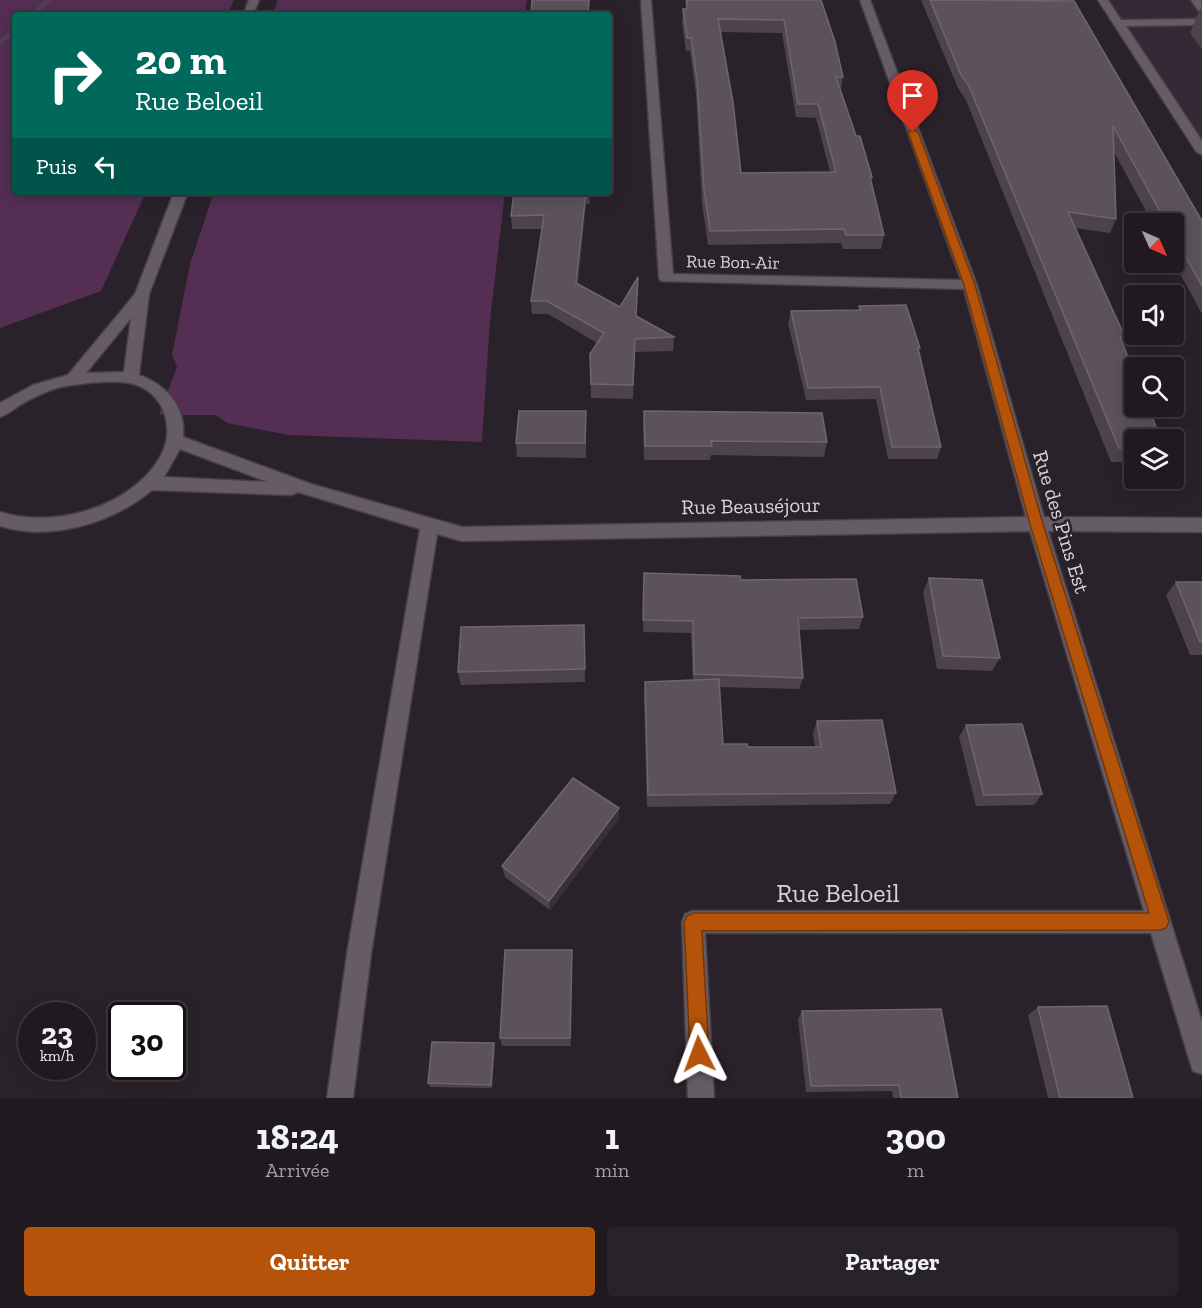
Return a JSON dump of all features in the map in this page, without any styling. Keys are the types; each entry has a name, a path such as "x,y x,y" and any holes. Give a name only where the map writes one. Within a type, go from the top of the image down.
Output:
{"street":[{"name":"Rue Bon-Air","path":"646,0 666,279 970,285"},
{"name":"Rue des Pins Est","path":"865,0 970,285 1037,524 1202,1062"},
{"path":"1103,0 1202,151"},
{"path":"1196,0 1202,8"},
{"path":"1118,23 1202,22"},
{"path":"131,378 142,294 180,195"},
{"path":"74,378 142,294"},
{"path":"0,411 17,398 45,386 74,378 131,378 149,385 169,402 177,424 176,441 167,462 149,483 119,504 81,519 42,525 0,519"},
{"name":"Rue Beauséjour","path":"176,441 307,489 462,534 1037,524 1202,525"},
{"name":"Rue Beauséjour","path":"149,483 307,489"},
{"path":"340,1098 359,954 430,524"},
{"name":"Rue Beloeil","path":"701,1098 693,922 1160,922"}],"shaded area":[{"path":"0,0 234,0 228,12 12,12 12,195 145,195 101,291 0,328"},
{"path":"278,0 527,0 525,12 273,12"},
{"path":"1106,0 1202,0 1202,150"},
{"path":"213,195 505,195 490,320 482,442 288,435 227,423 216,415 159,415 177,367 172,355 190,264"}],"building":[{"path":"532,0 589,0 588,12 531,12"},
{"path":"687,0 821,0 835,42 843,77 836,77 856,136 860,136 872,177 870,177 884,235 846,235 844,229 710,231 704,189 697,80 691,38 687,38 683,9 687,9","holes":["718,19 784,20 798,104 818,104 836,172 741,173 733,102"]},
{"path":"930,0 1074,1 1202,221 1202,286 1184,254 1184,213 1161,213 1113,126 1116,219 1068,212 1124,335 1124,337 1120,337 1128,357 1124,357 1124,417 1152,417 1157,429 1124,429 1124,448 1119,448 969,86 961,75"},
{"path":"514,195 586,195 576,283 620,307 638,277 636,316 674,337 635,339 633,385 591,384 590,354 604,333 547,301 531,301 544,215 511,216"},
{"path":"906,305 920,348 918,348 941,447 892,447 880,387 808,388 791,311 861,310 859,306"},
{"path":"519,411 586,411 585,443 516,443"},
{"path":"644,411 822,413 827,442 711,441 712,446 645,446"},
{"path":"644,573 740,576 741,580 856,579 863,617 798,618 803,678 694,674 693,621 643,620"},
{"path":"929,578 982,580 1000,658 943,656"},
{"path":"1176,582 1202,582 1202,642 1200,642"},
{"path":"584,625 585,669 458,672 461,627"},
{"path":"719,679 723,744 747,744 748,747 821,747 817,721 882,720 896,793 648,795 645,682"},
{"path":"1022,724 1042,794 984,795 966,725"},
{"path":"573,778 619,808 549,901 502,866"},
{"path":"505,950 572,950 570,1038 500,1038"},
{"path":"1107,1006 1133,1098 1060,1098 1038,1007"},
{"path":"941,1009 958,1098 901,1098 899,1085 811,1086 802,1011"},
{"path":"432,1042 494,1043 491,1085 428,1083"}],"waterway":[{"path":"35,12 49,0"},
{"path":"0,43 12,33"}],"route":[{"path":"699,1054 693,922 1160,922 1037,524 970,285 913,132"}]}
